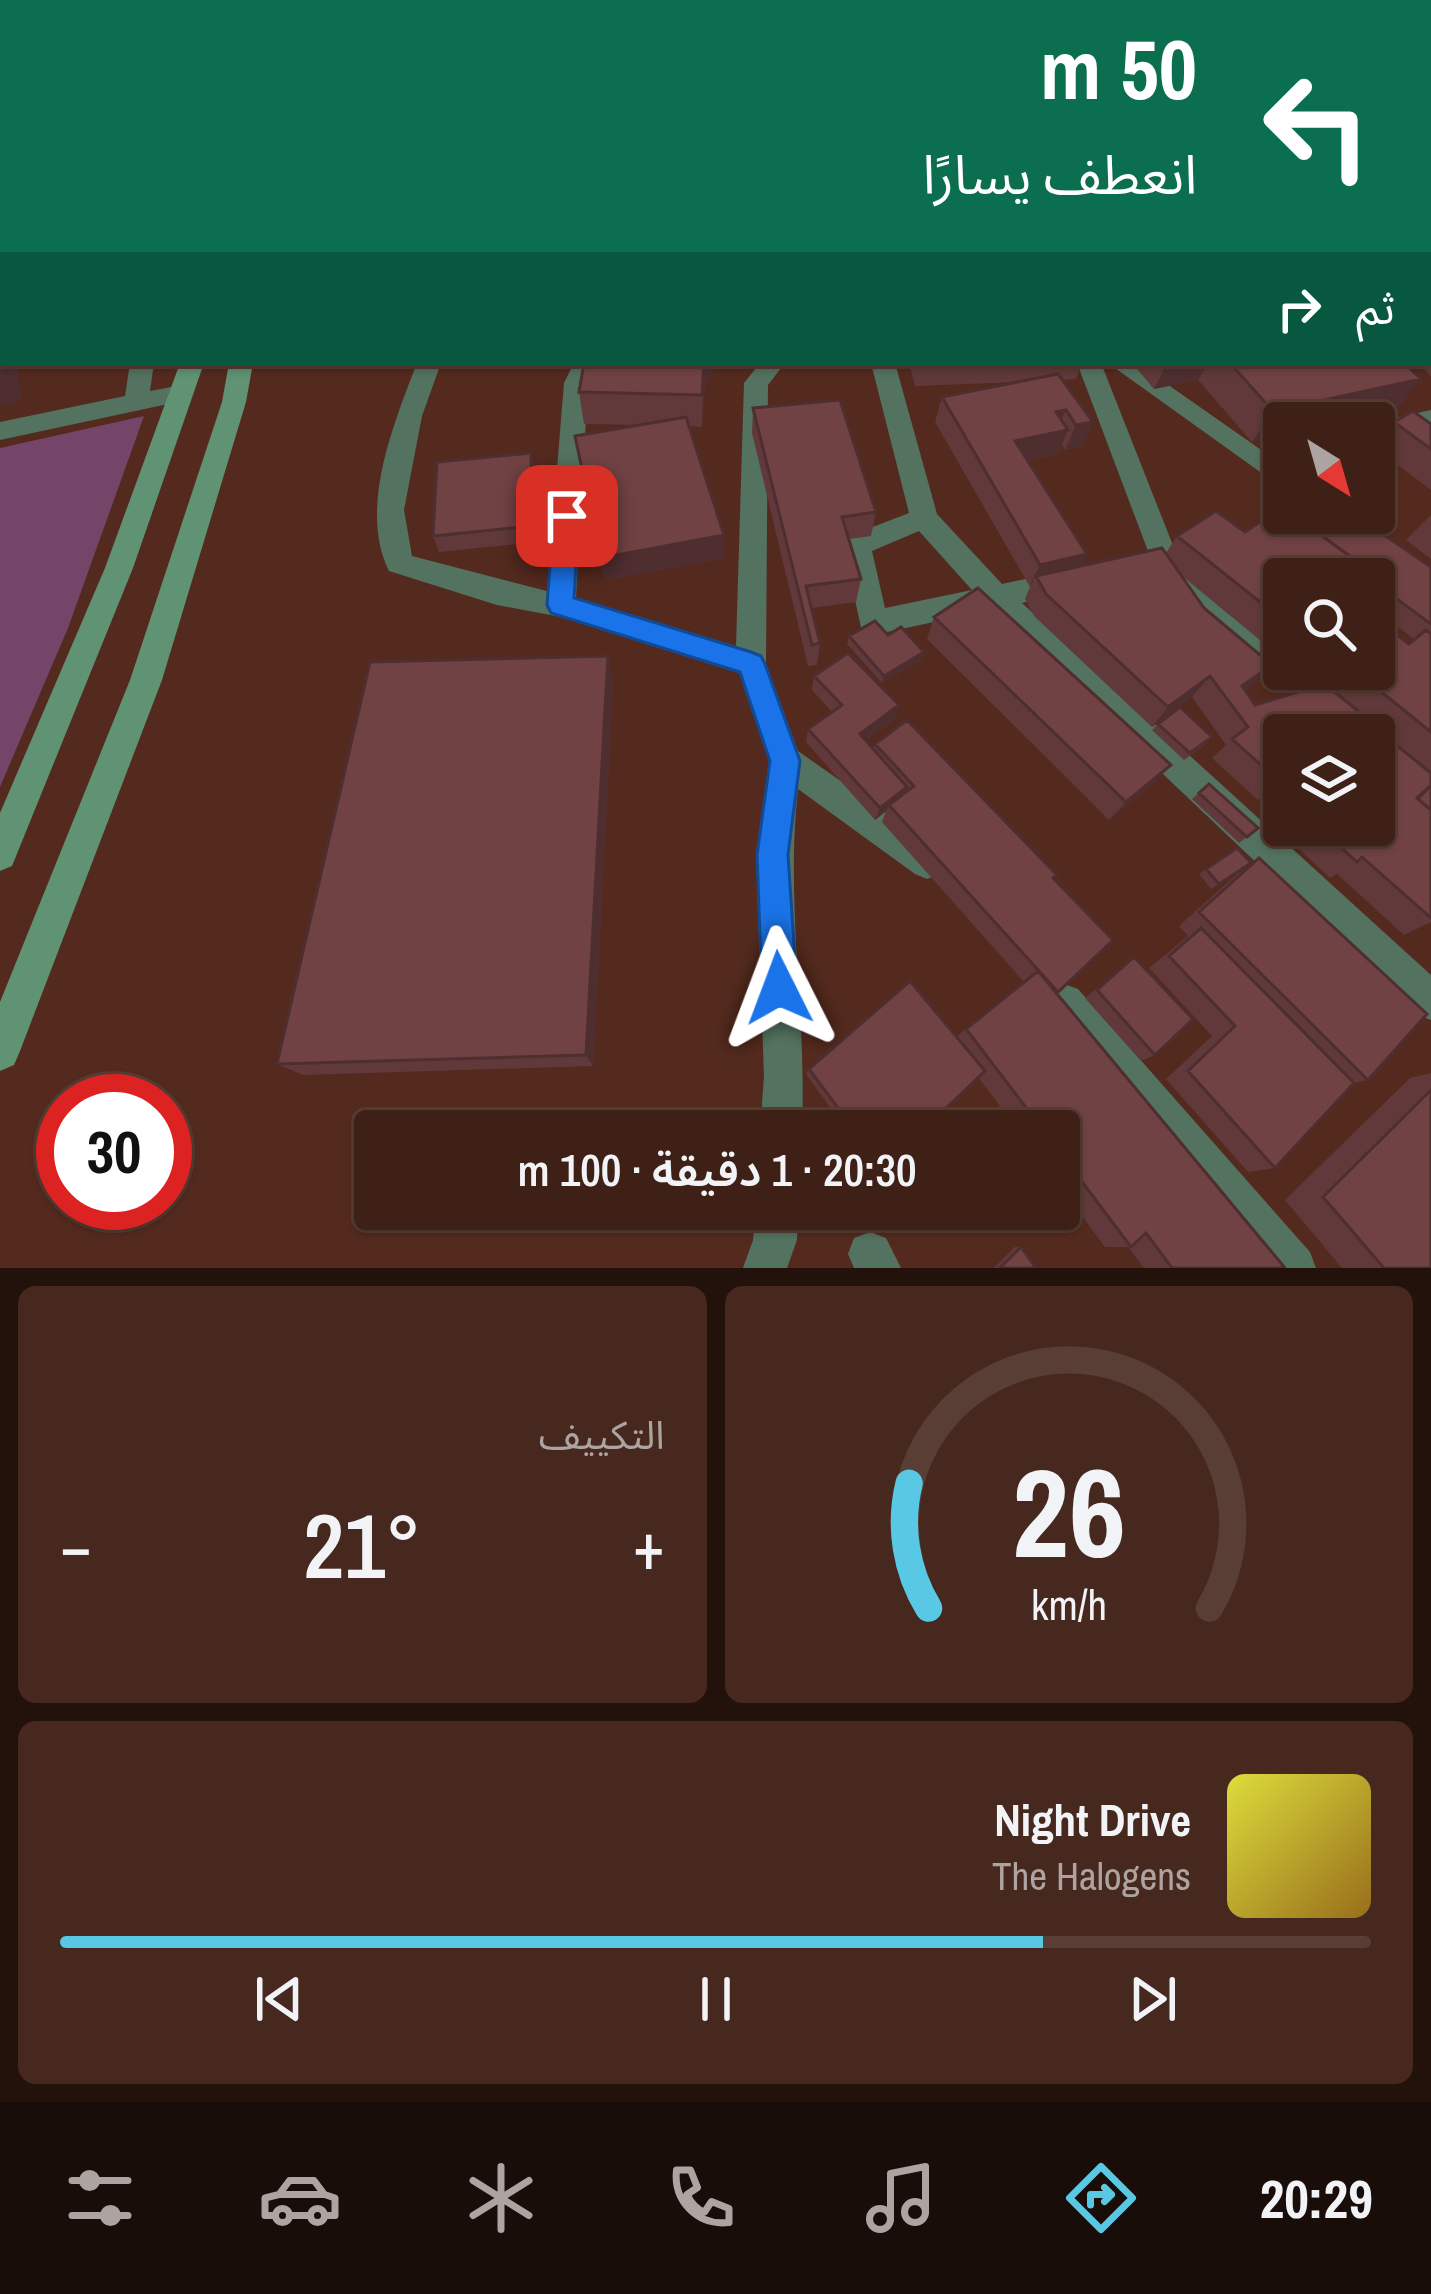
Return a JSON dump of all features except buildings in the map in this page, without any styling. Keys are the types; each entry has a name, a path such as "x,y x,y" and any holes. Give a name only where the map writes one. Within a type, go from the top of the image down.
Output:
{"street":[{"path":"811,0 848,0"},
{"path":"136,403 142,366"},
{"path":"0,854 119,568 191,366"},
{"path":"0,1051 146,680 235,402 241,366"},
{"path":"428,366 409,416 390,510 399,563 497,593 561,605 751,664"},
{"path":"561,605 576,383 584,366"},
{"path":"770,366 756,383 751,664 785,761 772,855 782,1110"},
{"path":"885,366 924,518 996,597 1431,1000"},
{"path":"1090,366 1154,562 1263,647"},
{"path":"1124,366 1263,462"},
{"path":"0,431 182,393"},
{"path":"1395,427 1431,419"},
{"path":"1254,455 1263,453"},
{"path":"924,518 856,544 873,623 1101,573"},
{"path":"1154,562 1206,548"},
{"path":"1315,690 1343,714"},
{"path":"785,761 870,818 955,884"},
{"path":"1033,968 1294,1268"},
{"path":"765,1268 776,1230"}],"shaded area":[{"path":"144,416 68,628 0,787 0,448"}],"route":[{"path":"567,516 561,605 751,664 785,761 772,855 779,988"}]}
